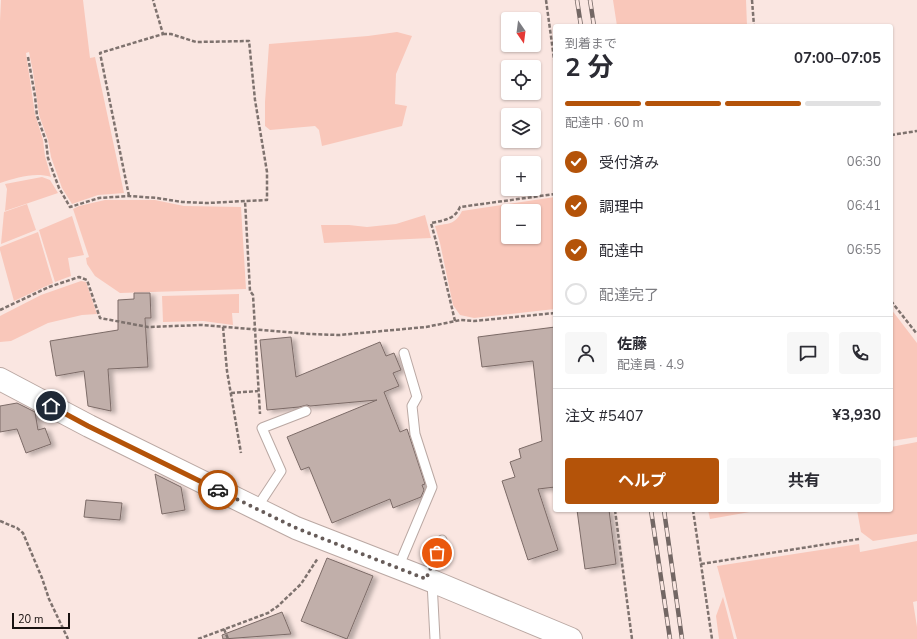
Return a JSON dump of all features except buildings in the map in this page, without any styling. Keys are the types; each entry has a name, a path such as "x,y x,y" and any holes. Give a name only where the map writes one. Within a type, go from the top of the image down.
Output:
{"street":[{"path":"0,379 88,426 256,508 298,534 330,541 571,639"}],"lane":[{"path":"398,568 432,487 415,434 412,406 417,397 404,353"},
{"path":"256,508 281,471 262,428 306,411"},
{"path":"436,639 429,580 442,540"}],"path":[{"path":"153,0 163,34"},
{"path":"546,0 553,51"},
{"path":"752,0 754,24"},
{"path":"28,57 38,116 46,141 48,158 59,188 70,207 99,198 129,196 182,202 208,203 268,200 267,172 255,100 249,41 196,42 171,34 163,34 100,53 129,196"},
{"path":"893,134 917,131"},
{"path":"455,321 431,223 450,219 460,207 553,194"},
{"path":"245,201 250,291 253,295 258,391 262,428"},
{"path":"0,310 49,287 79,278 87,280 100,318 148,327 202,325 338,335 426,327 462,320 474,321 553,313"},
{"path":"893,304 917,334"},
{"path":"223,327 227,371 241,453"},
{"path":"231,393 258,391"},
{"path":"615,512 632,639"},
{"path":"693,512 712,639"},
{"path":"0,521 17,528 23,533 49,599 68,639"},
{"path":"701,564 859,540"},
{"path":"198,639 268,613 278,606 301,584 330,541"},
{"path":"224,629 228,639"}],"shaded area":[{"path":"1,0 83,0 90,58 95,57 124,193 98,195 72,204 62,188 39,115 29,52 26,53 35,114 43,140 45,156 51,177 32,175 0,183"},
{"path":"613,0 746,0 747,24 617,24"},
{"path":"397,32 412,36 396,74 395,104 407,106 402,126 322,146 319,130 315,126 270,130 265,126 269,44 368,36"},
{"path":"42,177 50,180 58,193 5,211 7,189 5,184"},
{"path":"553,197 553,309 474,318 460,315 453,305 435,226 448,224 457,219 462,211 501,205 501,244 541,244 541,204 509,204"},
{"path":"105,200 155,200 184,206 241,207 246,289 120,293 95,276 87,264 86,258 89,257 73,209 79,206"},
{"path":"27,204 36,230 1,244 4,212"},
{"path":"425,215 431,238 324,243 321,225 349,225 367,227 396,224"},
{"path":"72,216 84,255 68,258 71,276 55,282 39,230"},
{"path":"38,232 53,283 14,301 0,247"},
{"path":"81,281 86,282 97,314 82,315 48,323 11,341 0,342 0,316 41,295"},
{"path":"239,294 239,313 232,313 233,325 203,321 163,322 162,296"},
{"path":"893,312 917,343 917,437 893,441"},
{"path":"917,442 917,534 873,541 861,532 857,512 893,512 893,447"},
{"path":"708,512 750,512 710,519"},
{"path":"917,541 917,601 913,602 917,627 917,639 737,639 717,566 859,544 860,552"},
{"path":"723,597 734,639 719,639 716,616"}],"railway":[{"path":"577,0 581,24"},
{"path":"590,0 594,24"},
{"path":"651,512 670,639"},
{"path":"664,512 682,639"}],"way so far":[{"path":"218,490 296,528 426,579 437,553"}],"route":[{"path":"51,406 88,426 218,490"}]}
